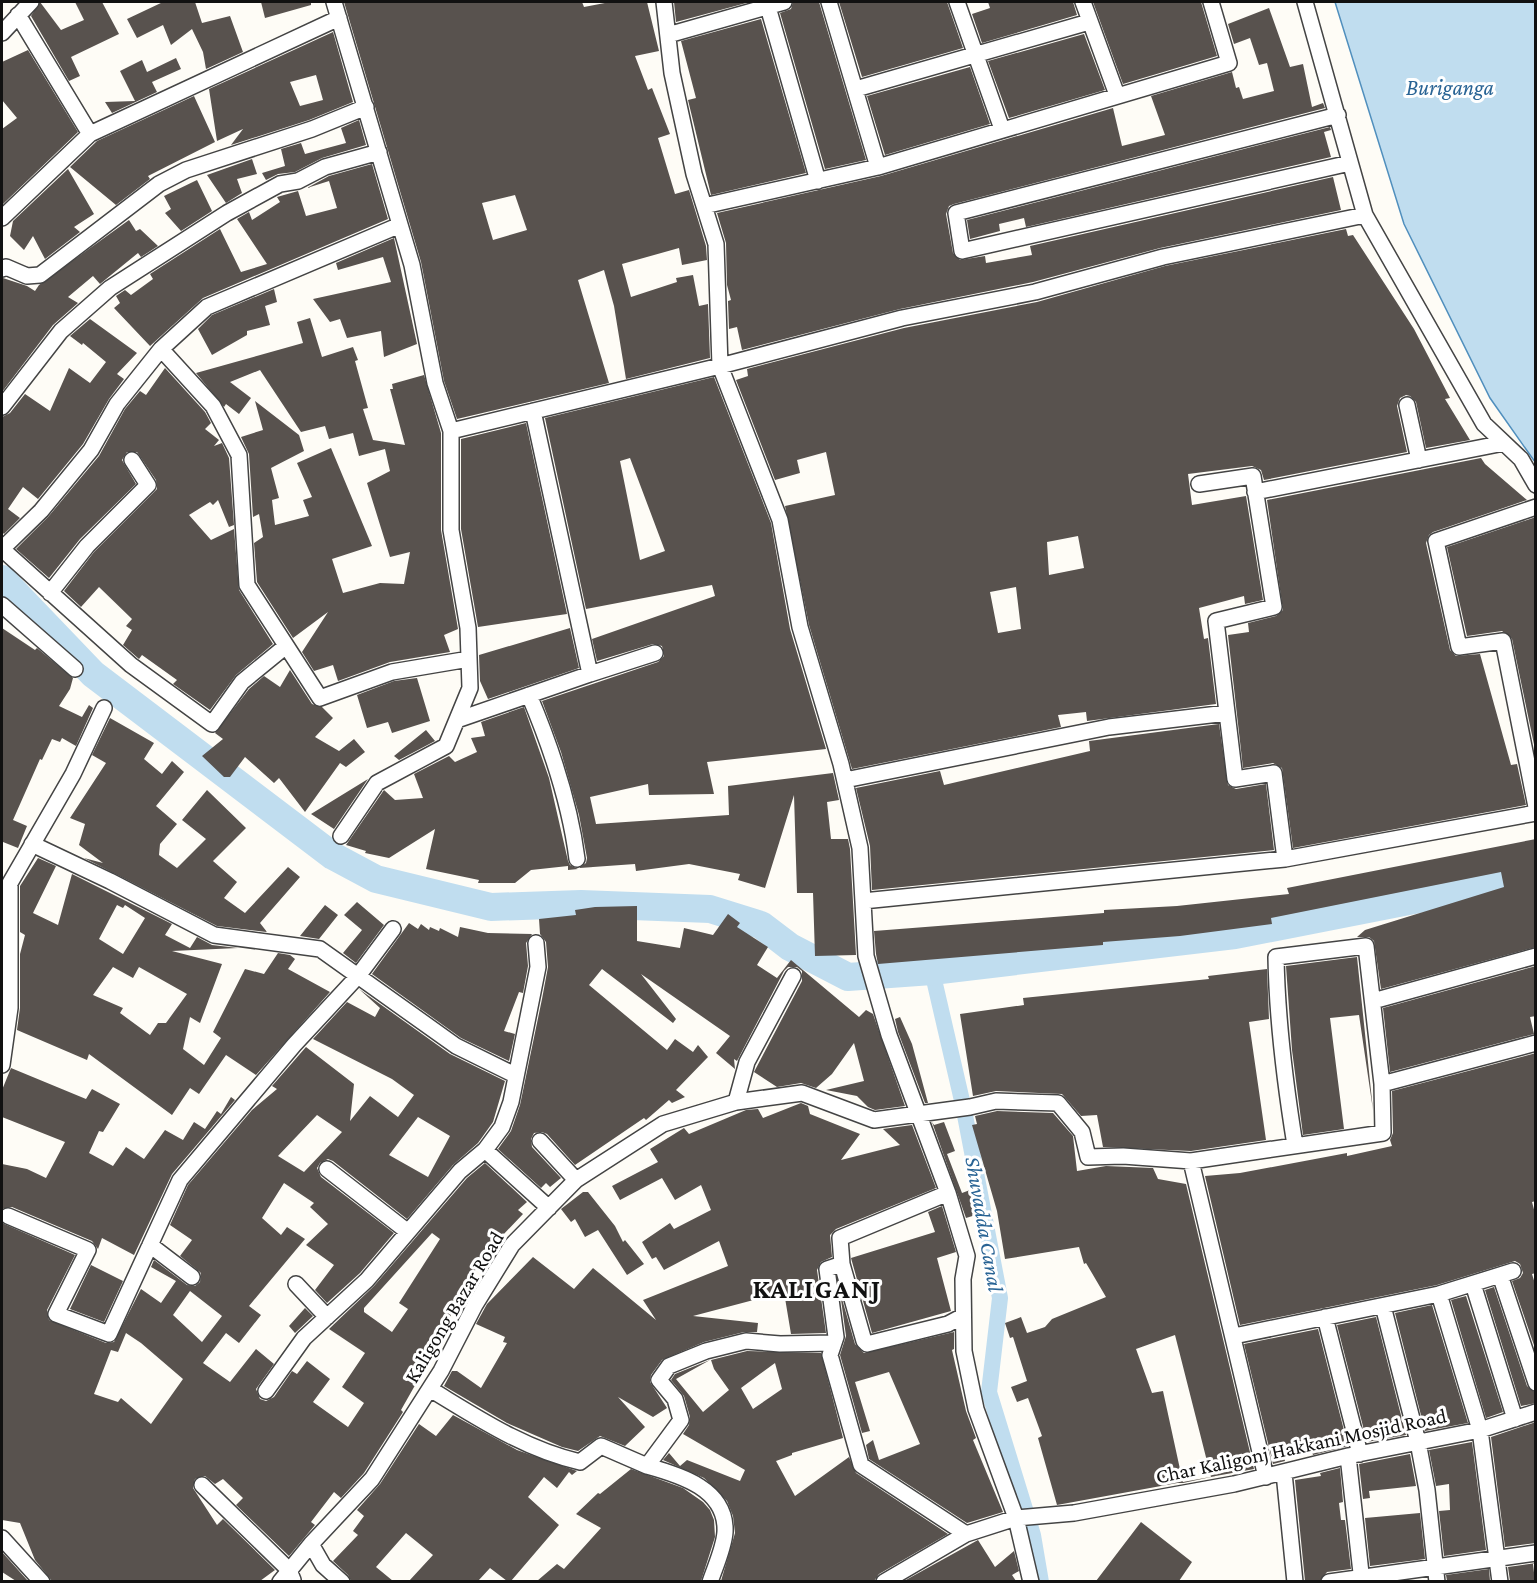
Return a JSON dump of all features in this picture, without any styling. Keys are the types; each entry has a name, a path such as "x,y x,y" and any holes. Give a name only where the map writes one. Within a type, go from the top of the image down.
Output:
{"street":[{"path":"2,33 31,2"},
{"path":"334,2 412,265 435,383 451,431 451,530 468,627 470,688 446,746 377,783 341,836"},
{"path":"664,2 672,73 694,174 716,244 720,366 780,520 800,627 845,780 860,848 866,956 889,1035 948,1193 967,1256 963,1279 964,1350 976,1409 1016,1518 1031,1581"},
{"path":"668,35 784,2"},
{"path":"829,2 878,167"},
{"path":"957,2 1002,129"},
{"path":"1083,2 1117,95"},
{"path":"704,206 878,167 1229,63 1211,2"},
{"path":"1305,2 1365,215 1484,424 1521,459 1536,484"},
{"path":"768,7 818,181"},
{"path":"18,15 90,134"},
{"path":"2,218 90,134 339,18"},
{"path":"856,89 1089,22"},
{"path":"2,269 6,267 27,276 40,275 159,184 186,170 312,129 366,106"},
{"path":"1338,115 956,213 962,251 1350,164"},
{"path":"2,408 60,331 110,288 227,213 280,184 298,181 325,167 379,152"},
{"path":"451,431 720,366 902,318 1035,292 1163,257 1365,215"},
{"path":"286,646 242,682 213,724 131,665 2,549 41,510 91,450 117,405 161,349 207,308 400,225"},
{"path":"161,349 213,406 239,455 246,585 320,698 392,672 469,659"},
{"path":"1407,405 1419,460"},
{"path":"533,411 590,674"},
{"path":"1256,492 1504,443"},
{"path":"50,593 87,546 148,485 132,460"},
{"path":"1199,484 1253,477 1274,607 1216,621 1234,779 1274,773 1285,859"},
{"path":"1536,507 1436,541 1459,647 1503,641 1536,807"},
{"path":"2,605 75,669"},
{"path":"457,720 655,653"},
{"path":"529,695 548,740 574,838 577,859"},
{"path":"2,1065 10,1008 6,909 10,883 73,774 104,708"},
{"path":"845,780 1108,727 1227,714"},
{"path":"863,901 1285,859 1471,827 1536,813"},
{"path":"32,844 214,934 320,949 456,1046 515,1075"},
{"path":"8,1216 88,1250 56,1314 109,1334 180,1180 294,1044 358,976 393,929"},
{"path":"266,1391 304,1338 367,1280 460,1171 485,1150 502,1127 511,1102 538,967 536,943"},
{"path":"1266,1477 1191,1161 1383,1133 1382,1084 1366,946 1276,957 1276,992 1295,1145"},
{"path":"1373,1001 1536,956"},
{"path":"736,1102 747,1062 793,976"},
{"path":"1382,1084 1536,1042"},
{"name":"Kaligong Bazar Road","path":"288,1578 310,1544 372,1479 430,1389 475,1305 512,1245 576,1180 663,1124 736,1102 802,1093 874,1120 919,1115 996,1101 1058,1103 1082,1132 1089,1157 1123,1156 1191,1161"},
{"path":"540,1141 576,1180"},
{"path":"485,1150 549,1208"},
{"path":"327,1169 408,1232"},
{"path":"948,1193 840,1238 842,1264 864,1341 867,1344 948,1324 963,1316"},
{"path":"150,1245 192,1278"},
{"path":"842,1264 826,1269 836,1337 830,1355 861,1466 966,1534"},
{"path":"1234,1336 1439,1294 1507,1273 1536,1383"},
{"path":"296,1284 327,1317"},
{"path":"1473,1284 1515,1419"},
{"path":"1439,1294 1480,1430 1500,1581"},
{"path":"1383,1306 1418,1442 1427,1490 1435,1574"},
{"path":"1325,1317 1354,1455 1362,1579"},
{"path":"647,1466 681,1420 675,1399 659,1380 669,1366 706,1351 746,1341 780,1344 834,1343"},
{"path":"430,1389 514,1439 552,1456 580,1462 601,1446 647,1466 679,1474 700,1485 724,1515 725,1534 710,1581"},
{"name":"Char Kaligonj Hakkani Mosjid Road","path":"884,1581 966,1534 1016,1518 1074,1513 1266,1477 1354,1455 1480,1430 1536,1412"},
{"path":"1284,1473 1295,1581"},
{"path":"202,1485 288,1578"},
{"path":"2,1538 42,1581"},
{"path":"310,1544 323,1565 342,1581"},
{"path":"1329,1581 1435,1574 1497,1559 1536,1553"}],"water":[{"name":"Buriganga","path":"1335,2 1535,2 1535,462 1490,398 1404,224"}],"building":[{"path":"40,2 61,30 84,20 75,2 102,2 119,34 71,57 80,76 69,81 31,16"},
{"path":"163,2 195,2 202,23 230,16 243,52 206,69 203,52 192,29 171,45 163,25 137,38 127,19"},
{"path":"261,2 311,2 311,5 265,18"},
{"path":"344,2 582,2 584,7 610,2 647,2 659,51 635,56 648,90 652,88 670,134 658,138 675,194 689,190 706,246 707,260 682,265 679,248 622,264 631,297 677,282 676,278 693,275 699,306 708,304 710,358 626,379 614,306 604,270 578,280 609,383 457,419 444,381 421,262","holes":["515,195 527,230 493,240 482,203"]},
{"path":"674,2 750,2 676,22"},
{"path":"793,2 819,2 866,160 825,169 780,13 791,9"},
{"path":"839,2 947,2 963,48 862,77"},
{"path":"988,2 1073,2 1077,15 982,43 972,14 990,8"},
{"path":"1093,2 1201,2 1217,56 1123,84"},
{"path":"1269,8 1290,67 1303,64 1312,107 1323,103 1325,108 954,204 949,206 946,214 953,253 960,260 985,256 986,263 1032,255 1030,246 1333,177 1341,210 1160,248 1033,282 900,309 742,350 737,327 729,329 728,301 731,300 727,285 726,243 717,213 881,176 1113,108 1122,146 1165,135 1151,96 1232,72 1236,88 1239,87 1243,99 1274,91 1267,63 1259,65 1250,38 1234,44 1228,24"},
{"path":"761,19 806,173 711,195 688,100 696,98 681,41"},
{"path":"333,32 353,102 309,120 231,145 243,129 217,141 209,89","holes":["316,75 323,100 300,106 290,82"]},
{"path":"1084,34 1105,90 1009,118 988,61"},
{"path":"28,50 78,132 2,205 2,129 17,118 2,100 2,62"},
{"path":"176,58 181,69 152,82 157,92 112,113 105,102 135,101 120,71 142,60 147,72"},
{"path":"970,67 990,124 885,155 867,96"},
{"path":"194,96 215,142 148,176 150,179 116,205 70,167 97,141"},
{"path":"359,120 366,145 322,158 295,172 278,174 266,180 262,173 285,166 281,149 301,143 305,154 346,143 341,128"},
{"path":"1330,127 1331,130 1324,132 1331,157 1026,227 1024,218 999,224 1000,231 970,239 967,220"},
{"path":"252,159 257,174 237,179 242,193 226,203 207,175"},
{"path":"372,164 388,219 203,298 150,346 114,308 120,303 116,296 125,290 131,295 153,279 150,274 220,229 241,272 267,264 237,219 249,212 252,220 280,202 277,197 298,191 306,216 337,208 329,181 307,188 329,176"},
{"path":"68,169 94,214 74,227 80,232 45,259 33,236 24,250 10,236 13,221"},
{"path":"197,180 212,211 181,231 165,213 171,209 164,196"},
{"path":"129,220 136,231 140,229 158,246 141,257 138,253 100,284 93,276 68,297 78,303 53,325 2,392 3,278 35,291 39,285"},
{"path":"1346,229 1348,236 1353,235 1414,329 1450,398 1445,399 1470,440 1426,448 1416,402 1406,395 1400,398 1397,406 1407,452 1264,480 1261,470 1252,466 1188,474 1192,505 1246,496 1263,600 1245,604 1244,596 1199,608 1204,639 1208,638 1216,704 1087,721 1086,712 1058,715 1061,727 852,769 809,625 785,506 835,495 826,452 797,460 800,473 775,480 736,380 748,376 747,369 904,328 1037,302 1165,266","holes":["1078,536 1084,568 1049,575 1047,542","1016,587 1021,629 998,633 990,592"]},
{"path":"394,238 417,344 384,357 381,331 347,338 340,319 330,322 313,299 391,282 383,257 338,270 336,263"},
{"path":"274,289 277,302 265,306 270,325 247,331 247,335 212,355 198,329 212,315"},
{"path":"310,318 322,357 353,347 368,408 363,409 373,440 405,445 390,389 393,389 392,384 424,375 441,433 441,530 458,629 444,635 450,652 390,662 338,681 333,665 314,671 302,652 328,612 293,638 257,582 254,543 263,537 259,514 253,517 249,454 241,437 263,430 255,401 299,435 304,451 271,468 279,498 272,500 275,525 309,516 303,500 312,497 297,463 331,448 372,546 332,559 343,593 380,583 404,584 410,552 390,557 367,483 390,471 385,449 359,456 353,433 329,439 325,426 301,432 260,370 230,382 251,398 239,414 226,404 224,407 196,373 303,343 297,322"},
{"path":"90,319 137,353 117,374 124,379 109,399 83,444 38,499 23,487 8,509 20,518 4,534 2,532 2,417 10,413 25,394 50,411 69,368 90,383 106,362 83,343 82,345 70,336"},
{"path":"165,368 205,412 211,423 205,429 219,440 214,446 222,443 229,458 234,525 229,527 218,500 213,505 210,502 189,515 211,540 234,529 239,590 273,644 236,675 210,710 173,684 177,680 142,655 139,659 123,645 132,630 126,626 132,619 99,587 81,607 64,591 94,552 157,489 156,480 137,452 127,452 122,460 136,484 80,539 49,578 16,549 48,517 99,456 125,409 140,391 146,395"},
{"path":"714,377 771,523 790,629 826,749 707,762 714,794 649,795 648,784 590,797 596,824 729,815 728,786 833,773 839,800 827,802 831,839 848,839 856,955 815,956 813,893 797,893 794,795 765,888 738,880 740,874 689,864 636,871 635,864 579,868 586,863 587,858 579,815 561,752 542,701 658,662 664,656 662,646 653,644 597,661 592,639 715,596 712,585 586,609 545,418","holes":["630,458 665,551 640,560 620,461"]},
{"path":"526,423 567,614 478,627 461,529 461,439"},
{"path":"1481,458 1527,500 1433,532 1426,543 1450,650 1456,656 1480,654 1511,765 1517,764 1526,805 1293,848 1282,768 1273,763 1243,768 1228,635 1249,632 1248,623 1276,616 1283,610 1267,500"},
{"path":"1536,517 1536,754 1512,639 1502,631 1467,636 1447,547"},
{"path":"2,628 35,650 37,648 73,678 70,689 59,706 82,717 89,705 93,708 76,746 62,738 60,742 52,739 42,760 40,759 13,820 27,826 18,848 3,842 2,846"},
{"path":"570,628 579,668 488,699 480,681 479,655"},
{"path":"290,670 312,704 322,707 333,718 315,737 339,751 354,739 365,752 346,767 340,763 305,812 279,778 274,783 245,757 230,777 224,777 202,756 223,739 215,733 249,689 264,676 280,687"},
{"path":"417,678 430,721 392,733 388,722 367,728 357,695 394,681"},
{"path":"524,707 549,778 568,861 570,865 578,869 568,870 568,866 531,870 515,883 478,883 479,880 426,869 435,829 389,858 365,853 366,851 346,845 384,790 395,800 423,798 414,774 449,756 455,762 477,752 471,738 485,736 481,722"},
{"path":"110,718 154,743 144,759 162,774 172,761 184,772 156,806 177,824 160,844 159,855 177,868 206,839 182,820 207,790 246,828 213,861 237,882 224,898 245,913 288,867 300,877 260,923 267,932 217,926 84,858 103,863 79,845 85,824 70,818 106,763 92,755"},
{"path":"1219,724 1228,785 1236,789 1266,784 1274,850 872,890 870,846 856,788 940,771 944,785 1090,751 1089,741"},
{"path":"426,730 435,741 399,760 394,756"},
{"path":"368,779 334,829 311,814"},
{"path":"1536,839 1536,947 1381,989 1374,941 1369,937 1357,937 1365,930 1504,887 1501,872 1271,918 1272,924 1180,936 1103,942 1103,945 878,964 876,954 874,931 1104,913 1104,910 1177,906 1289,894 1287,888"},
{"path":"38,858 56,866 33,913 58,925 72,874 172,924 165,935 190,948 197,937 212,945 238,948 172,951 222,964 200,1023 190,1017 183,1049 204,1065 221,1038 213,1032 245,969 264,974 278,953 290,955 295,959 288,969 330,992 256,1075 226,1055 199,1094 190,1088 172,1115 89,1054 87,1060 17,1030 20,1008 20,954 25,935 20,932 20,886","holes":["117,905 123,908 125,905 145,918 123,954 99,939","113,967 133,978 139,967 187,994 166,1023 158,1023 150,1035 120,1013 123,1008 93,995"]},
{"path":"357,902 384,925 356,963 343,953 362,930 344,915"},
{"path":"325,905 338,915 319,939 300,936"},
{"path":"637,906 637,941 680,948 684,928 713,935 728,914 740,923 737,927 768,947 757,965 777,978 791,960 859,1017 866,1010 873,1014 905,1106 875,1110 868,1107 857,1096 826,1090 864,1081 854,1043 832,1074 816,1088 801,1083 777,1087 754,1072 802,981 802,971 797,967 788,967 784,971 737,1061 734,1059 735,1069 716,1053 730,1036 641,974 676,1019 673,1023 602,969 589,985 667,1050 675,1039 693,1052 698,1045 708,1057 676,1090 685,1097 672,1103 669,1100 646,1120 644,1118 575,1165 547,1134 534,1133 531,1139 532,1147 561,1178 550,1187 546,1183 541,1188 498,1149 511,1131 520,1105 548,967 546,942 540,934 539,919 576,915 575,910 595,907"},
{"path":"409,923 418,929 421,924 429,930 430,927 439,931 440,928 458,937 460,927 488,933 532,934 526,943 528,966 523,993 519,992 504,1031 515,1034 509,1061 461,1038 372,974"},
{"path":"1357,957 1373,1110 1359,1015 1330,1018 1344,1129 1303,1135 1292,1050 1286,966"},
{"path":"1536,966 1536,1016 1530,1017 1534,1034 1390,1072 1383,1008"},
{"path":"1267,969 1269,1019 1249,1022 1266,1140 1191,1151 1103,1147 1097,1115 1081,1116 1062,1094 996,1091 973,1096 960,1014 1024,1005 1023,998 1209,979 1208,976"},
{"path":"359,989 450,1054 505,1081 493,1122 478,1143 453,1165 407,1219 333,1161 328,1159 320,1163 317,1168 321,1177 394,1233 360,1273 327,1303 315,1290 334,1265 306,1245 328,1224 310,1207 314,1203 284,1183 262,1218 281,1235 287,1227 305,1239 249,1306 261,1315 239,1343 226,1333 203,1363 230,1382 256,1349 274,1364 256,1389 260,1399 266,1401 274,1397 292,1371 297,1374 307,1361 330,1379 313,1402 348,1427 364,1403 342,1387 365,1353 329,1329 374,1286 467,1178 485,1163 527,1202 518,1210 523,1214 502,1236 497,1234 450,1312 452,1313 441,1334 443,1336 401,1410 403,1412 364,1473 341,1498 334,1492 311,1522 315,1525 289,1556 236,1505 243,1498 223,1479 215,1484 205,1476 195,1479 193,1488 217,1525 223,1519 275,1570 260,1581 52,1581 35,1560 20,1523 2,1520 2,1223 75,1255 47,1310 49,1320 106,1343 114,1342 141,1289 161,1303 176,1281 151,1267 154,1260 187,1285 195,1286 200,1282 201,1273 180,1256 192,1240 170,1225 188,1185 252,1110 277,1089 272,1086 306,1047 354,1084 350,1121 370,1096 398,1117 414,1095 392,1079 313,1039 347,1002 375,1017 380,1008","holes":["317,1115 342,1132 304,1172 278,1156","418,1117 450,1136 428,1177 389,1155","432,1233 440,1239 399,1303 408,1309 392,1332 364,1312 364,1308","190,1291 222,1316 202,1342 173,1315","126,1333 183,1379 151,1424 121,1398 118,1402 94,1394 111,1350 118,1352"]},
{"path":"900,1017 912,1044 928,1103 925,1103 898,1032 895,1019"},
{"path":"1536,1053 1536,1201 1532,1202 1536,1217 1536,1273 1532,1274 1536,1287 1536,1351 1512,1281 1520,1278 1523,1273 1520,1264 1515,1261 1437,1285 1240,1325 1205,1176 1240,1173 1347,1153 1347,1156 1392,1146 1390,1140 1393,1133 1392,1091"},
{"path":"11,1068 86,1099 92,1089 120,1104 103,1132 99,1131 89,1153 113,1166 126,1147 144,1159 165,1130 183,1140 194,1122 205,1129 217,1111 221,1114 231,1097 235,1100 172,1174 134,1255 102,1238 98,1249 92,1241 12,1207 2,1209 2,1164 27,1169 46,1178 65,1142 2,1117 2,1090"},
{"path":"801,1103 808,1106 810,1114 860,1134 841,1160 900,1145 883,1129 912,1125 936,1188 836,1229 830,1235 832,1257 821,1262 817,1270 826,1333 791,1334 784,1292 693,1316 758,1323 757,1332 744,1332 704,1342 662,1360 651,1375 650,1382 667,1408 653,1417 618,1397 645,1427 625,1446 600,1436 578,1451 562,1447 507,1423 444,1386 452,1371 457,1371 481,1388 507,1343 503,1342 505,1337 476,1324 487,1304 533,1257 574,1289 593,1268 656,1320 643,1300 728,1266 719,1241 664,1270 656,1257 652,1259 642,1242 670,1223 674,1229 711,1210 701,1185 675,1200 662,1178 620,1200 612,1186 658,1162 650,1149 684,1128 689,1134 746,1110 758,1109 763,1118"},
{"path":"997,1111 1053,1113 1073,1136 1077,1171 1106,1166 1153,1168 1158,1179 1186,1184 1254,1469 1211,1477 1175,1335 1136,1349 1152,1393 1163,1391 1183,1482 1057,1505 1038,1438 1042,1436 1028,1398 1017,1402 1011,1387 1027,1381 1013,1337 1010,1338 1005,1323 1021,1317 1027,1333 1045,1327 1052,1319 1106,1297 1086,1263 1084,1264 1079,1247 1005,1259 997,1211 972,1125 977,1124 975,1116"},
{"path":"932,1122 934,1125 944,1122 955,1151 947,1154 962,1193 970,1190 979,1214 966,1218"},
{"path":"583,1192 588,1192 615,1226 623,1242 625,1240 644,1264 627,1275 598,1230 585,1237 575,1219 571,1222 561,1209"},
{"path":"942,1206 956,1252 937,1258 951,1311 872,1333 851,1258 935,1232 928,1212"},
{"path":"91,1265 123,1281 104,1322 70,1309"},
{"path":"1494,1287 1527,1386 1536,1393 1536,1403 1521,1406 1485,1290"},
{"path":"840,1292 855,1344 864,1353 954,1332 954,1349 952,1350 966,1411 976,1438 973,1440 1003,1512 967,1523 869,1459 866,1445 873,1440 879,1460 920,1444 889,1372 855,1382 870,1431 862,1433 840,1355 846,1336"},
{"path":"1466,1296 1503,1412 1486,1418 1451,1300"},
{"path":"1432,1305 1468,1423 1425,1431 1395,1313"},
{"path":"305,1308 313,1316 295,1333 289,1326"},
{"path":"1376,1317 1406,1435 1367,1442 1337,1325"},
{"path":"1318,1329 1348,1446 1313,1455 1308,1441 1282,1447 1285,1461 1273,1464 1244,1344"},
{"path":"747,1351 821,1353 843,1438 792,1453 776,1461 795,1496 849,1457 856,1473 948,1534 879,1574 874,1581 721,1581 735,1533 733,1516 727,1501 704,1478 663,1460 669,1453 680,1466 687,1460 740,1481 745,1470 683,1434 689,1425 690,1417 684,1396 671,1380 675,1374 710,1360 676,1379 703,1412 729,1390 714,1369 711,1360","holes":["775,1363 782,1389 753,1409 741,1388"]},
{"path":"453,1415 517,1450 577,1471 572,1475 569,1472 557,1488 544,1477 528,1497 559,1525 511,1581 507,1581 490,1568 478,1581 409,1581 433,1555 406,1533 376,1567 393,1581 351,1581 333,1561 358,1535 353,1531 364,1516 357,1510 380,1484 419,1424 436,1436"},
{"path":"1536,1422 1536,1543 1505,1547 1491,1437"},
{"path":"1472,1442 1486,1550 1444,1556 1439,1511 1450,1510 1449,1484 1436,1486 1429,1450"},
{"path":"1410,1454 1416,1486 1369,1491 1370,1498 1363,1499 1359,1464"},
{"path":"1340,1468 1343,1502 1339,1503 1341,1520 1345,1520 1351,1569 1327,1572 1320,1581 1305,1581 1295,1480 1321,1476 1320,1473"},
{"path":"631,1469 683,1488 710,1510 714,1520 715,1537 701,1581 537,1581 557,1564 564,1569 601,1528 576,1514 598,1493 600,1494"},
{"path":"1420,1513 1425,1559 1370,1566 1365,1518"},
{"path":"1141,1522 1192,1562 1179,1581 1096,1581"},
{"path":"978,1540 995,1567 1014,1551 1019,1571 1012,1575 1016,1581 904,1581"},
{"path":"2,1552 28,1581 16,1581 2,1572"},
{"path":"1536,1563 1533,1564 1535,1581 1510,1581 1508,1567"},
{"path":"1489,1569 1490,1581 1447,1581 1446,1575"}],"waterway":[{"path":"2,579 93,674 333,856 376,879 491,907 581,904 710,909 761,925 790,947 848,977 932,971 1235,935 1536,876"},
{"name":"Shuvadda Canal","path":"932,971 963,1105 1000,1298 989,1392 1033,1535 1041,1582"}],"district":[{"name":"KALIGANJ","path":"817,1289"}]}
